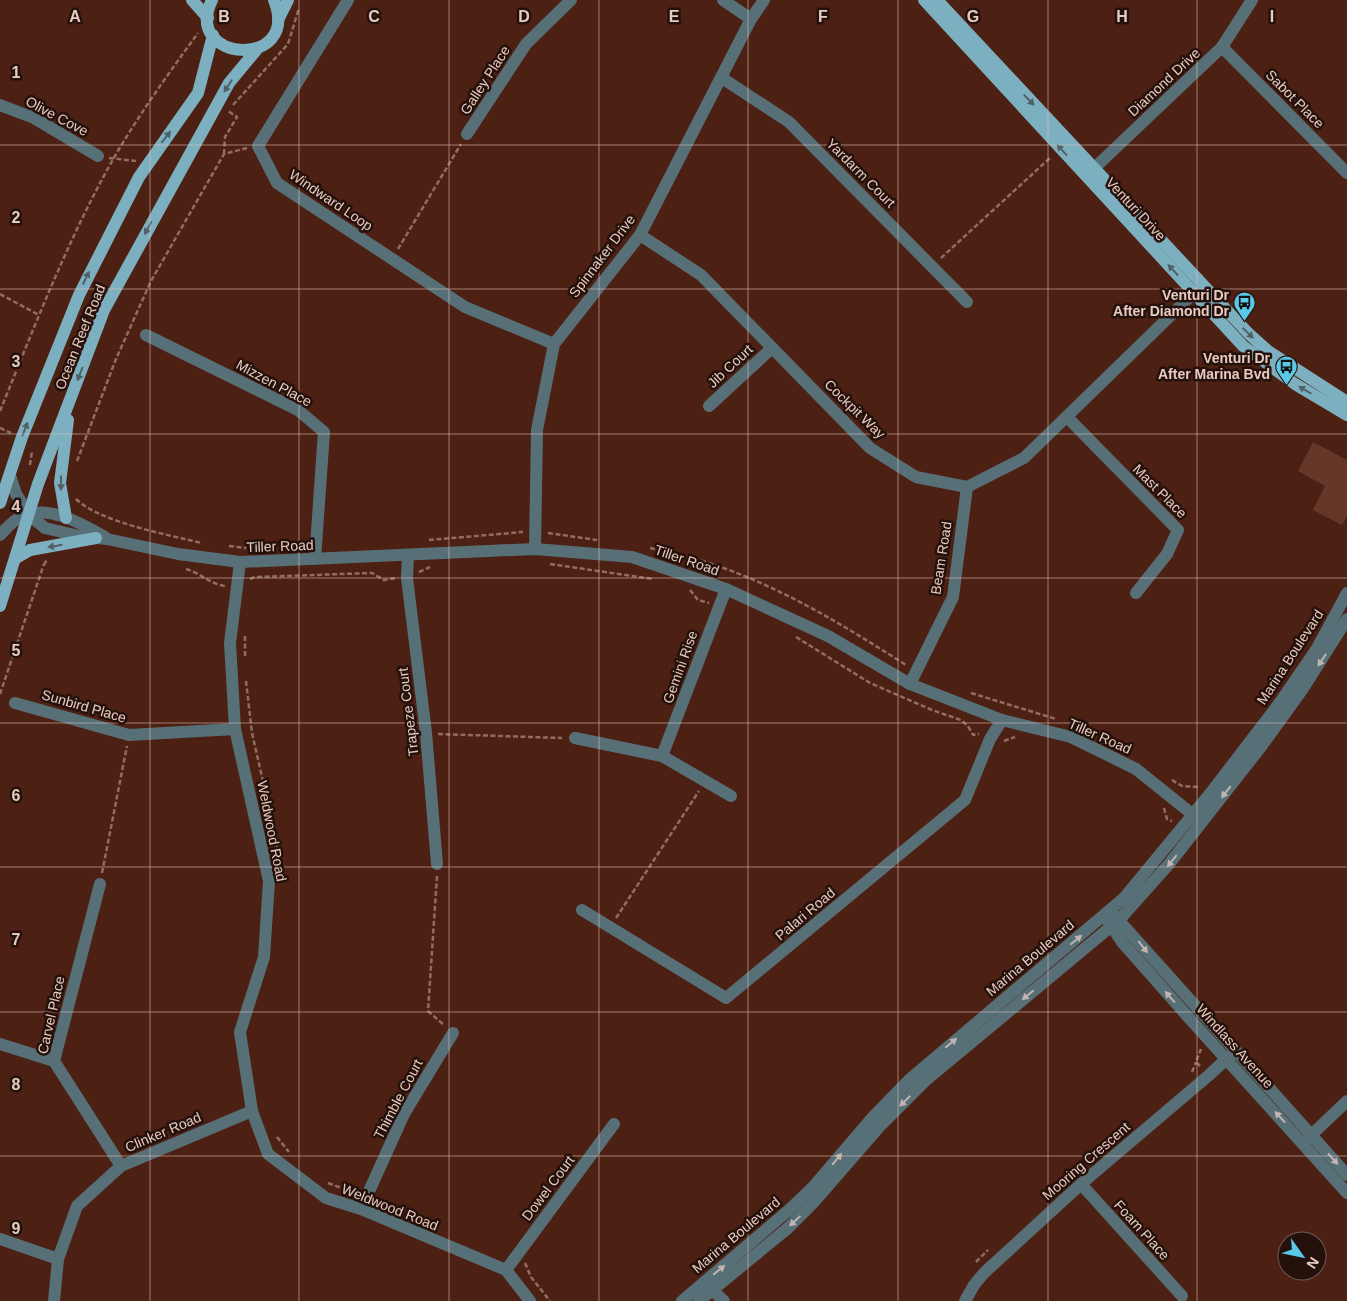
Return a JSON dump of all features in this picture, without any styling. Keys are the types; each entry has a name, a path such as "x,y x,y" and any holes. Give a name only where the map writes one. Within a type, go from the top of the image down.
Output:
{"main road":[{"path":"192,0 208,18 213,36 220,43 238,51 258,48"},
{"path":"208,18 212,0"},
{"path":"274,0 278,9 278,21"},
{"path":"278,21 288,0"},
{"name":"Venturi Drive","path":"924,0 1090,172"},
{"name":"Venturi Drive","path":"937,0 1090,172 1198,289 1243,346 1294,384 1347,415"},
{"name":"Ocean Reef Road","path":"0,606 38,484 104,310 229,82 258,48 271,37 278,21"},
{"name":"Ocean Reef Road","path":"0,503 25,428 79,295 138,177 198,93 213,36"},
{"name":"Venturi Drive","path":"1198,289 1268,351 1347,402"},
{"path":"66,518 66,492 60,484 70,400"},
{"path":"16,558 30,550 48,549 101,538"}],"street":[{"path":"258,146 348,0"},
{"name":"Galley Place","path":"467,134 526,44 571,0"},
{"path":"723,0 752,18"},
{"name":"Spinnaker Drive","path":"534,549 537,430 554,344 640,235 752,18 764,0"},
{"name":"Diamond Drive","path":"1090,172 1222,47 1252,0"},
{"name":"Sabot Place","path":"1222,47 1347,172"},
{"name":"Yardarm Court","path":"722,78 789,122 967,302"},
{"name":"Olive Cove","path":"0,105 34,118 98,156"},
{"name":"Windward Loop","path":"258,146 278,183 465,307 554,344"},
{"name":"Cockpit Way","path":"640,235 701,275 870,448 916,477 967,487"},
{"path":"967,487 1024,458 1198,289"},
{"name":"Mizzen Place","path":"146,335 298,410 324,432 315,559"},
{"name":"Jib Court","path":"709,406 772,348"},
{"name":"Mast Place","path":"1067,417 1178,530 1167,554 1136,593"},
{"name":"Tiller Road","path":"10,475 16,494 29,515 45,528 178,554 240,562 534,549 632,557 726,589 828,636 910,684 1002,720 1071,737 1136,769 1192,815"},
{"name":"Beam Road","path":"910,684 953,597 967,487"},
{"name":"Tiller Road","path":"0,535 20,516 47,513 84,525 101,538"},
{"name":"Trapeze Court","path":"408,556 407,578 426,733 437,864"},
{"name":"Weldwood Road","path":"240,562 230,644 235,729 269,882 264,957 240,1032 252,1111 268,1154 326,1198 364,1203 506,1270 530,1301"},
{"name":"Gemini Rise","path":"662,756 726,589"},
{"name":"Marina Boulevard","path":"682,1301 708,1286 814,1186 873,1117 910,1079 1111,918 1163,872 1192,815 1281,701 1316,650 1347,594"},
{"name":"Marina Boulevard","path":"1192,815 1302,690 1347,619"},
{"name":"Sunbird Place","path":"15,702 129,734 235,729"},
{"name":"Palari Road","path":"582,910 726,998 965,800 990,738 1002,720"},
{"path":"576,738 662,756 731,796"},
{"name":"Carvel Place","path":"100,884 54,1061 121,1166"},
{"name":"Windlass Avenue","path":"1111,918 1170,980 1231,1055 1307,1139 1347,1193"},
{"name":"Thimble Court","path":"364,1203 404,1114 452,1033"},
{"path":"0,1044 54,1061"},
{"name":"Mooring Crescent","path":"966,1301 984,1273 1081,1184 1231,1055"},
{"path":"1307,1139 1347,1101"},
{"name":"Clinker Road","path":"54,1301 58,1259 77,1206 121,1166 252,1111"},
{"name":"Dowel Court","path":"506,1270 614,1124"},
{"name":"Windlass Avenue","path":"1307,1139 1347,1175"},
{"name":"Foam Place","path":"1081,1184 1182,1296"},
{"path":"0,1239 58,1259"},
{"path":"708,1286 724,1301"},
{"name":"Marina Boulevard","path":"699,1301 708,1286"}],"path":[{"path":"228,111 239,96 288,44 302,0"},
{"path":"0,411 40,315 87,211 114,158 199,32"},
{"path":"77,461 116,358 150,281 224,154 225,137 237,117"},
{"path":"392,259 467,134"},
{"path":"224,154 258,146"},
{"path":"98,156 136,161 139,155"},
{"path":"932,266 1052,156"},
{"path":"0,294 40,315"},
{"path":"66,492 88,509 148,530 209,545"},
{"path":"423,540 534,532 606,541"},
{"path":"228,546 255,549"},
{"path":"641,547 693,557 731,570 802,601 915,671"},
{"path":"0,694 48,549"},
{"path":"44,565 48,549"},
{"path":"183,567 200,574 217,586 237,589"},
{"path":"245,628 245,663"},
{"path":"245,672 252,733 275,834 279,866"},
{"path":"969,692 1064,723"},
{"path":"426,733 576,738"},
{"path":"100,884 129,734"},
{"path":"1166,776 1182,786 1202,786 1192,815 1171,820 1170,828"},
{"path":"610,927 705,782"},
{"path":"437,864 428,1011 452,1033"},
{"path":"272,1130 290,1154"},
{"path":"322,1180 364,1203"},
{"path":"517,1254 524,1259 531,1277 550,1301"}],"building":[{"path":"1313,442 1347,460 1347,516 1342,525 1313,510 1325,486 1298,471"}],"place":[{"name":"Venturi Dr After Diamond Dr","path":"1245,322"},
{"name":"Venturi Dr After Marina Bvd","path":"1286,385"}]}
